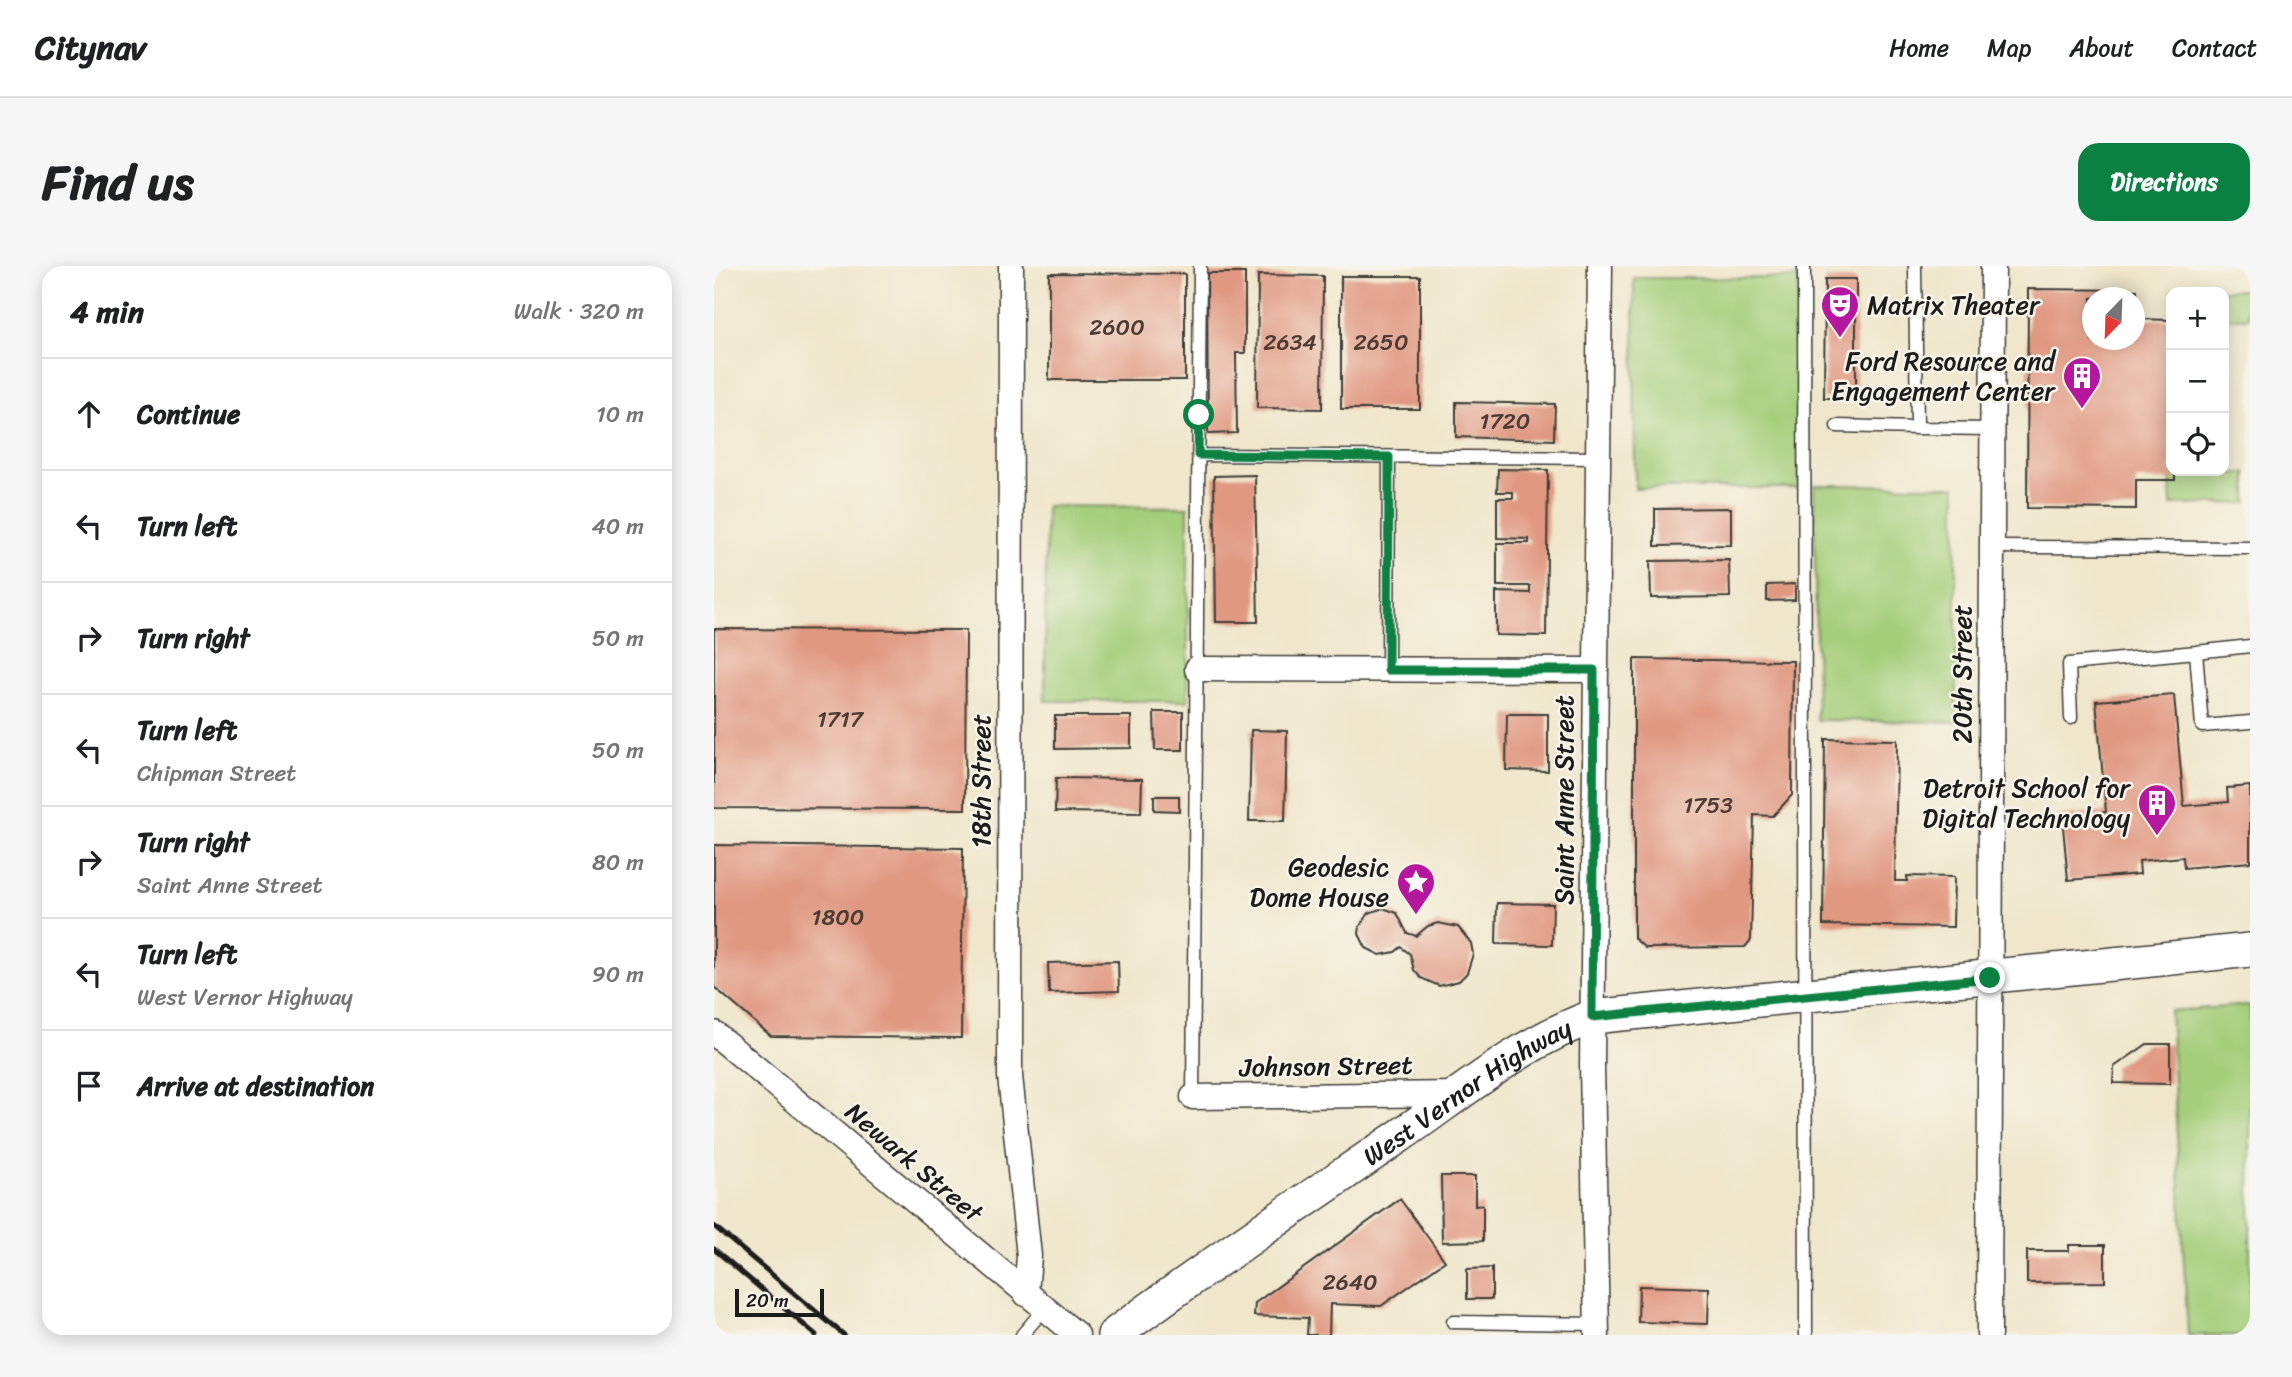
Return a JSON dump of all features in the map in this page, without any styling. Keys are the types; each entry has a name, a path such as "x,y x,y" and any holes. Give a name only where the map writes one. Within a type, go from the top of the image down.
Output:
{"street":[{"name":"18th Street","path":"1011,266 1010,1076 1035,1302"},
{"name":"Saint Anne Street","path":"1597,1330 1592,1017 1600,266"},
{"name":"20th Street","path":"1989,1335 1993,266"},
{"path":"1197,669 1594,670"},
{"name":"West Vernor Highway","path":"1114,1335 1183,1284 1558,1029 1592,1017 2250,950"},
{"name":"Newark Street","path":"714,1033 1077,1335"},
{"name":"Johnson Street","path":"1193,1097 1461,1094"}],"lane":[{"path":"1193,1097 1200,266"},
{"path":"1804,266 1806,1335"},
{"path":"1914,266 1917,428"},
{"path":"1837,426 1992,429"},
{"path":"1198,455 1600,458"},
{"path":"1388,670 1389,457"},
{"path":"1992,547 2250,548"},
{"path":"2071,718 2069,664 2250,646"},
{"path":"2196,652 2202,726 2250,722"},
{"path":"1022,1335 1035,1302"},
{"path":"1452,1322 1597,1330"}],"green space":[{"path":"1634,278 1798,278 1799,488 1635,488"},
{"path":"2229,290 2248,290 2248,318 2229,318"},
{"path":"2229,473 2247,473 2247,503 2171,505 2170,476 2229,476"},
{"path":"1814,485 1956,486 1956,722 1817,720"},
{"path":"1046,506 1188,507 1188,701 1045,701"},
{"path":"2250,1005 2250,1335 2188,1335 2170,1011"}],"building":[{"path":"1049,273 1185,274 1185,380 1049,380"},
{"path":"1207,273 1245,273 1245,353 1236,353 1237,433 1208,434"},
{"path":"1258,275 1323,276 1322,409 1257,408"},
{"path":"1341,276 1420,276 1420,409 1341,409"},
{"name":"Matrix Theater","path":"1825,279 1856,279 1856,398 1824,398"},
{"name":"Ford Resource and Engagement Center","path":"2028,289 2082,289 2082,350 2145,350 2145,319 2166,320 2166,476 2175,476 2175,480 2136,480 2136,509 2027,508"},
{"path":"1456,402 1555,404 1554,440 1456,437"},
{"path":"1498,469 1548,470 1546,636 1496,635 1496,592 1530,593 1530,586 1497,586 1497,543 1529,543 1529,539 1497,538 1497,498 1513,498 1513,492 1497,492"},
{"path":"1255,475 1258,622 1216,622 1214,476"},
{"path":"1731,508 1731,545 1655,546 1655,509"},
{"path":"1729,560 1730,597 1651,598 1650,561"},
{"path":"1795,584 1795,600 1767,601 1767,585"},
{"path":"714,629 966,630 965,809 714,808"},
{"path":"1634,659 1793,661 1792,795 1773,816 1754,815 1751,940 1745,947 1645,948 1634,938"},
{"path":"2174,695 2184,806 2228,802 2227,788 2250,786 2250,862 2184,868 2183,857 2139,861 2140,874 2068,880 2062,816 2106,812 2096,701"},
{"path":"1154,712 1183,712 1183,750 1155,750"},
{"path":"1507,714 1548,714 1548,771 1506,770"},
{"path":"1055,716 1131,716 1131,748 1055,749"},
{"path":"1251,730 1287,731 1285,821 1249,821"},
{"path":"1825,739 1897,740 1895,881 1907,881 1907,876 1954,877 1953,927 1823,925"},
{"path":"1056,778 1142,779 1141,813 1055,812"},
{"path":"1154,796 1179,796 1179,811 1154,810"},
{"path":"714,845 963,848 961,1038 771,1036 714,987"},
{"path":"1497,903 1553,904 1552,945 1496,944"},
{"path":"1383,908 1397,913 1407,933 1416,936 1428,926 1438,923 1458,927 1471,943 1473,954 1467,973 1459,981 1439,986 1421,978 1414,970 1410,954 1401,947 1395,952 1380,955 1366,948 1359,934 1360,926 1369,913"},
{"path":"1118,961 1119,991 1049,993 1048,963"},
{"path":"2147,1044 2170,1044 2170,1084 2113,1083 2114,1067"},
{"path":"1441,1176 1475,1176 1475,1206 1483,1205 1483,1241 1442,1242"},
{"path":"1400,1199 1445,1261 1381,1306 1330,1304 1329,1335 1307,1335 1308,1318 1254,1316 1255,1303"},
{"path":"2069,1245 2105,1245 2105,1282 2027,1283 2027,1251 2069,1251"},
{"path":"1492,1268 1492,1299 1467,1299 1467,1269"},
{"path":"1639,1286 1709,1288 1708,1324 1638,1322"}],"railway":[{"path":"714,1226 844,1335"},
{"path":"714,1249 816,1335"}],"place":[{"name":"Matrix Theater","path":"1840,339"},
{"name":"Ford Resource and Engagement Center","path":"2082,410"},
{"name":"Detroit School for Digital Technology","path":"2157,837"},
{"name":"Geodesic Dome House","path":"1416,916"}],"route":[{"path":"1199,415 1198,455 1389,457 1388,670 1594,670 1592,1017 1990,978"}]}
